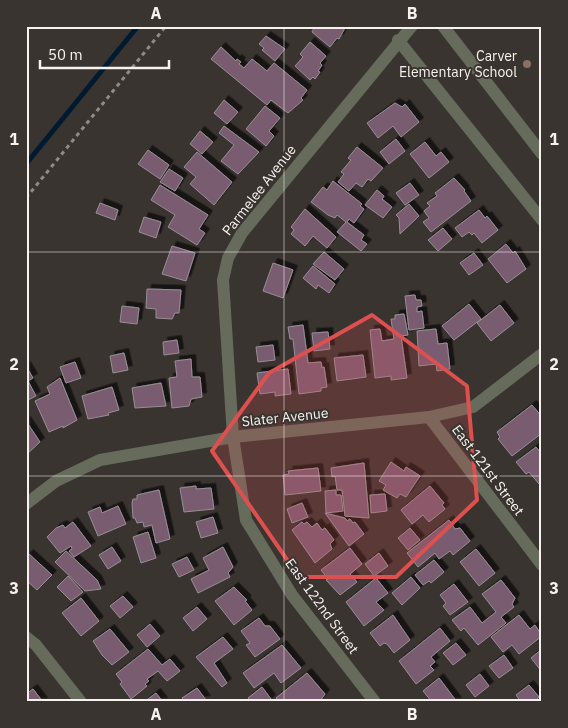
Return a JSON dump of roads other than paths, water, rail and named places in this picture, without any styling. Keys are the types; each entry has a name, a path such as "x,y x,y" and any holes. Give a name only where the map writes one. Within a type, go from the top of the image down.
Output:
{"street":[{"name":"Parmelee Avenue","path":"233,437 222,280 228,258 242,233 398,40 412,26"},
{"path":"443,26 542,154"},
{"path":"398,40 542,220"},
{"name":"Slater Avenue","path":"26,504 56,481 100,460 233,437 429,418 473,406 542,354"},
{"name":"East 121st Street","path":"429,418 542,565"},
{"name":"East 122nd Street","path":"233,437 246,520 292,595 375,702"},
{"path":"26,637 36,645 81,702"}],"waterway":[{"path":"26,164 138,26"}],"place":[{"name":"Carver Elementary School","path":"527,64"}]}
